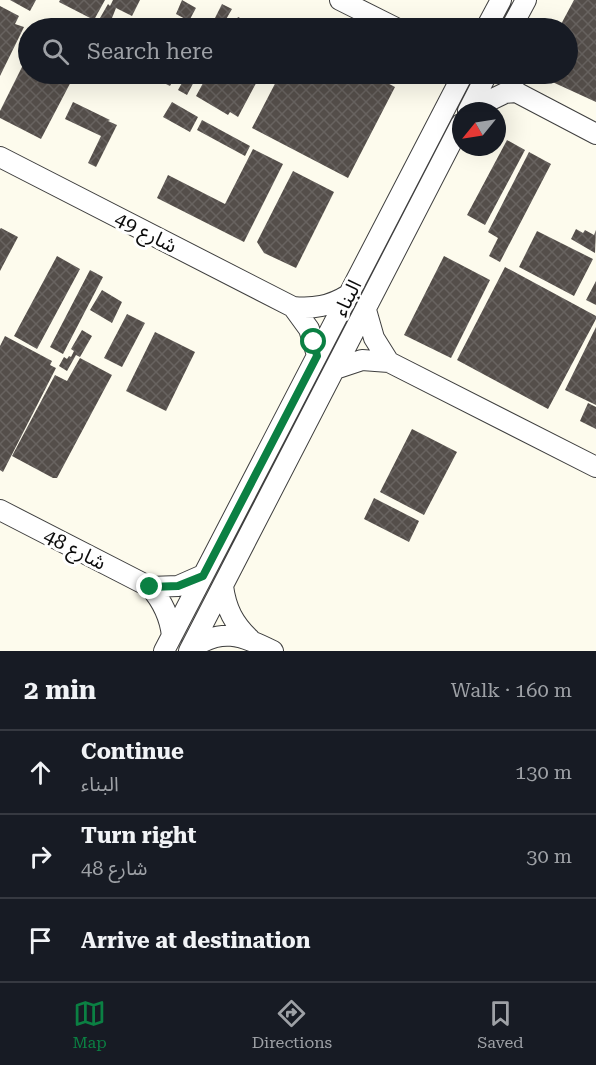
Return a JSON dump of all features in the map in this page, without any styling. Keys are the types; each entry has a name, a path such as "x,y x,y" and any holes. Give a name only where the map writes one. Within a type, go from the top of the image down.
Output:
{"street":[{"path":"340,0 376,18"},
{"path":"491,18 501,0"},
{"path":"516,18 526,0"},
{"path":"450,84 453,93"},
{"name":"البناء","path":"168,644 458,84"},
{"path":"473,102 482,84"},
{"path":"512,84 516,92"},
{"path":"485,102 505,93 516,92 596,134"},
{"name":"البناء","path":"189,651 452,142"},
{"name":"شارع 49","path":"0,157 293,307 308,309 322,307 348,295"},
{"name":"شارع 49","path":"293,307 309,329 317,356"},
{"path":"366,310 374,338 389,362"},
{"path":"335,369 362,360 389,362 596,467"},
{"name":"شارع 48","path":"0,510 150,587 166,610 170,623 168,644"},
{"path":"150,587 178,586 203,576"},
{"path":"223,586 230,616 250,639"},
{"path":"189,651 200,643 225,635 250,639 273,651"}],"building":[{"path":"10,0 36,0 30,11"},
{"path":"60,0 105,0 95,18 90,18 59,2"},
{"path":"113,0 140,0 132,16 116,8 112,18 100,18 108,4 110,6"},
{"path":"182,0 196,8 191,18 183,18 176,14"},
{"path":"574,0 596,0 596,102 557,84 578,84 578,18 564,18"},
{"path":"222,4 232,9 227,18 215,18"},
{"path":"0,6 19,16 15,24 18,25 18,39 0,76"},
{"path":"18,75 18,84 70,84 41,139 0,118 0,111"},
{"path":"181,84 193,84 187,95 178,90"},
{"path":"203,84 256,84 238,117 230,112 228,115 196,96"},
{"path":"275,84 389,84 395,87 348,178 252,128"},
{"path":"73,102 117,125 96,167 88,163 101,136 65,119"},
{"path":"172,102 198,117 190,132 163,117"},
{"path":"202,120 250,146 245,156 197,130"},
{"path":"507,140 525,150 485,225 467,215 498,156 506,156"},
{"path":"253,149 283,164 244,242 157,198 168,175 225,204"},
{"path":"529,152 551,164 500,262 489,256 498,238 488,232"},
{"path":"293,171 334,192 296,268 264,253 257,242"},
{"path":"0,229 18,237 0,271"},
{"path":"576,229 583,233 585,230 594,235 596,230 595,253 571,239"},
{"path":"537,231 593,259 574,296 519,267"},
{"path":"57,256 80,269 37,349 14,336"},
{"path":"444,256 490,280 451,358 404,335"},
{"path":"505,267 596,316 548,409 457,360"},
{"path":"90,270 103,277 63,354 50,347"},
{"path":"596,281 596,305 586,300"},
{"path":"102,290 122,302 112,323 90,310"},
{"path":"127,314 145,323 122,367 104,358"},
{"path":"596,327 596,405 565,390"},
{"path":"82,330 92,336 80,357 76,355 67,371 59,366 64,357 67,359 71,357 74,351 71,349"},
{"path":"155,332 195,352 166,411 126,391"},
{"path":"5,336 52,361 50,365 56,368 3,472 0,470 0,346"},
{"path":"80,358 112,375 57,478 53,478 12,456 55,375 67,381"},
{"path":"588,403 596,407 596,429 580,421"},
{"path":"412,429 457,452 424,515 380,492"},
{"path":"374,498 419,521 409,542 364,519"}],"route":[{"path":"150,587 178,586 203,576 317,356 314,342"}]}
